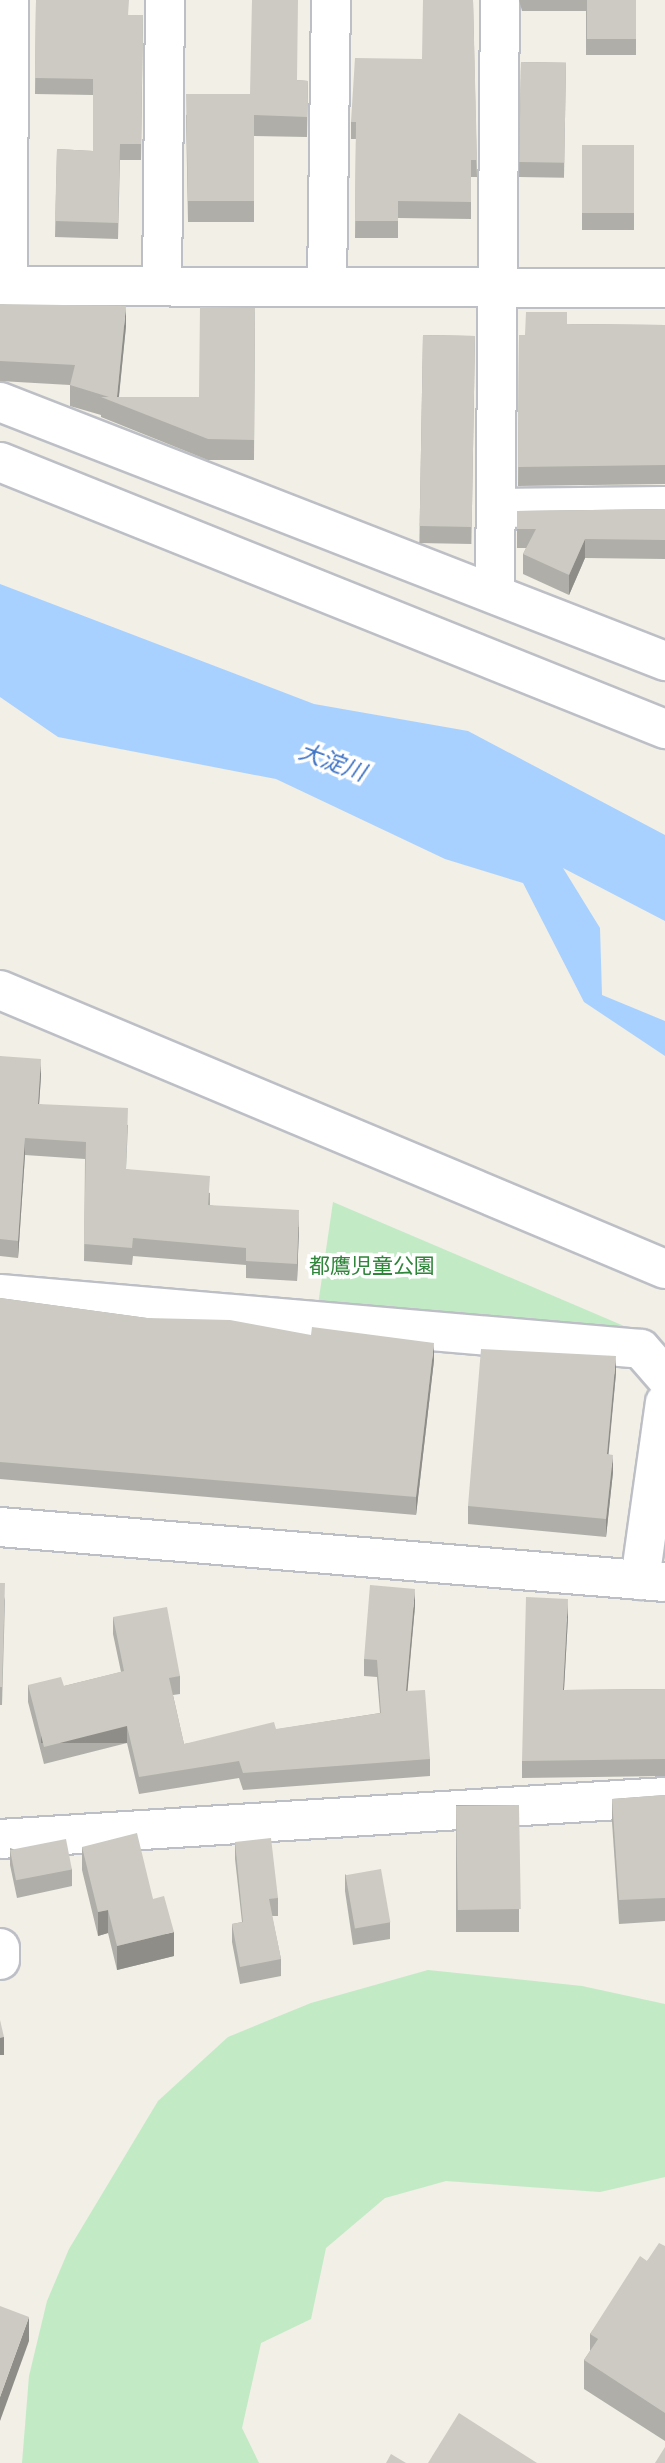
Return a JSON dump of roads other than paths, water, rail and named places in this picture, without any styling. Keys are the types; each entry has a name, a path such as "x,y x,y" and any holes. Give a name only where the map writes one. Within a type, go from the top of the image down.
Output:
{"street":[{"path":"9,0 4,286 665,288"},
{"path":"162,286 166,0"},
{"path":"327,285 331,0"},
{"path":"495,592 500,286 500,0"},
{"path":"0,402 495,592 665,661"},
{"path":"0,462 665,729"},
{"path":"496,508 665,506"},
{"path":"0,990 665,1269"},
{"path":"0,1294 641,1349 665,1377"},
{"path":"0,1527 653,1581 665,1402"},
{"path":"0,1839 665,1797"},
{"path":"0,1948 0,1960"}],"water":[{"name":"大淀川","path":"0,584 314,704 468,731 665,835 665,921 563,868 600,928 602,995 665,1021 665,1056 584,1002 523,883 445,859 276,779 58,737 0,697"}],"park label":[{"name":"都鷹児童公園","path":"372,1266"}]}
